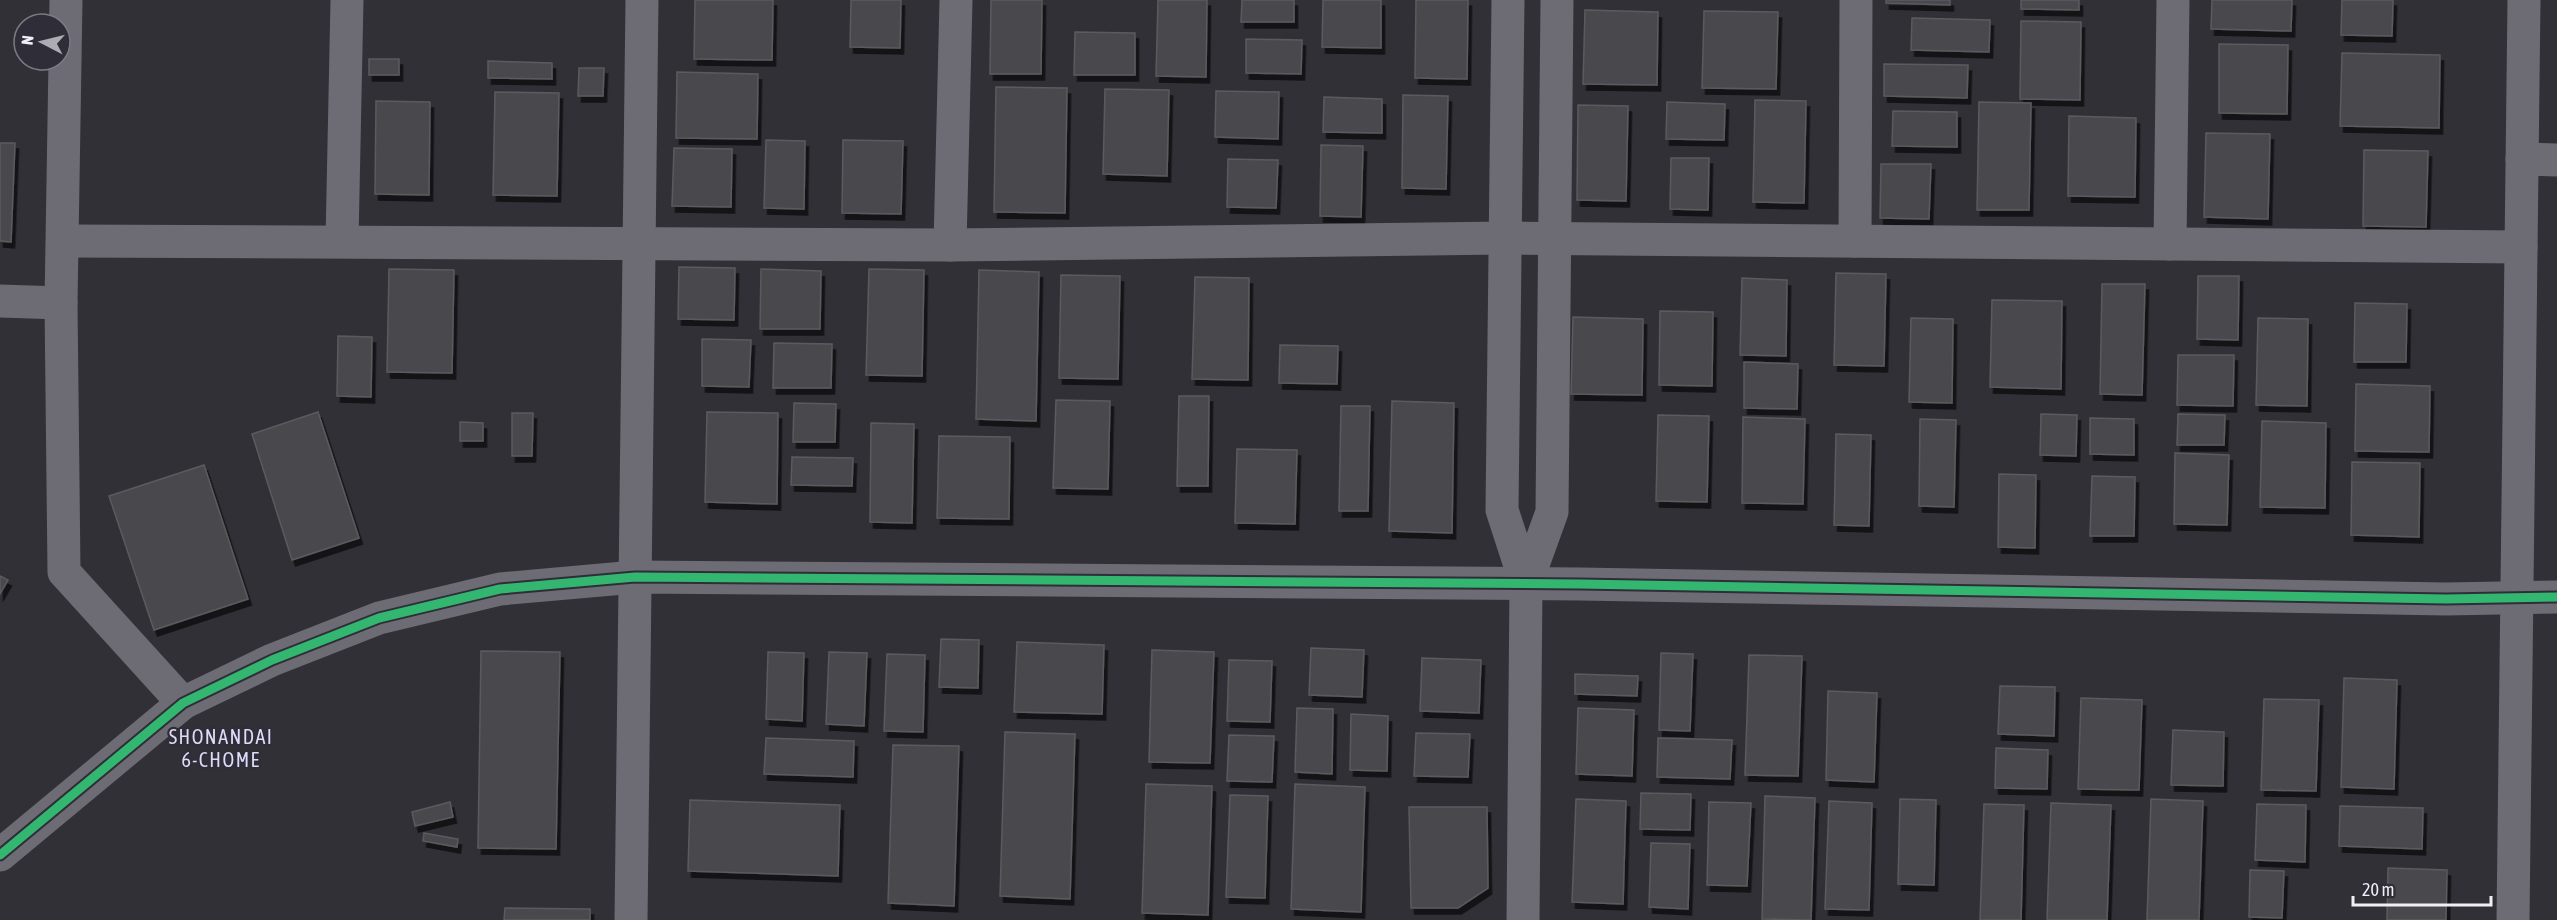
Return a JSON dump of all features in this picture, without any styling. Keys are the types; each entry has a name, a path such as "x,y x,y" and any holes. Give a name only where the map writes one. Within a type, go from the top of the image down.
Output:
{"street":[{"path":"66,0 61,303 64,572 183,704"},
{"path":"342,242 347,0"},
{"path":"631,920 642,0"},
{"path":"950,245 956,0"},
{"path":"1508,0 1502,510 1526,584 1523,920"},
{"path":"1526,584 1551,512 1557,0"},
{"path":"1855,241 1856,0"},
{"path":"2170,244 2173,0"},
{"path":"2513,920 2519,598 2524,0"},
{"path":"2522,159 2557,160"},
{"path":"63,241 950,245 1555,238 2521,247"},
{"path":"0,301 61,303"},
{"path":"0,855 183,704 272,660 379,618 500,589 635,577 1526,584 2557,597"}],"building":[{"path":"695,0 773,0 772,60 694,59"},
{"path":"851,0 901,0 900,48 850,47"},
{"path":"991,0 1042,0 1041,74 990,74"},
{"path":"1158,0 1207,0 1206,77 1156,76"},
{"path":"1242,0 1294,0 1294,22 1241,22"},
{"path":"1323,0 1381,0 1381,48 1322,47"},
{"path":"1416,0 1468,0 1467,79 1415,78"},
{"path":"1886,0 1950,0 1950,5 1886,3"},
{"path":"2021,0 2079,0 2079,10 2021,9"},
{"path":"2212,0 2292,0 2291,31 2211,29"},
{"path":"2342,0 2393,0 2392,36 2341,35"},
{"path":"1585,10 1658,12 1657,85 1583,84"},
{"path":"1704,11 1778,12 1776,89 1702,88"},
{"path":"1912,18 1990,20 1989,52 1911,50"},
{"path":"2021,21 2081,22 2080,100 2020,99"},
{"path":"1075,32 1135,33 1135,75 1074,75"},
{"path":"1246,39 1302,40 1301,74 1246,73"},
{"path":"2219,44 2288,45 2287,114 2219,113"},
{"path":"2342,53 2440,55 2439,128 2340,126"},
{"path":"369,59 399,59 399,75 369,75"},
{"path":"488,61 552,63 552,79 488,78"},
{"path":"1884,64 1968,65 1967,98 1884,96"},
{"path":"579,68 604,68 603,96 578,96"},
{"path":"677,72 758,74 757,139 676,138"},
{"path":"996,87 1067,88 1065,213 994,212"},
{"path":"1105,89 1169,90 1167,176 1103,174"},
{"path":"1216,91 1279,92 1278,139 1215,137"},
{"path":"495,92 559,93 557,196 493,195"},
{"path":"1403,95 1448,96 1446,189 1402,188"},
{"path":"1324,97 1382,99 1382,133 1323,132"},
{"path":"1755,100 1806,101 1804,203 1753,202"},
{"path":"376,101 430,102 429,195 375,194"},
{"path":"1667,102 1725,104 1724,140 1666,139"},
{"path":"1979,102 2031,103 2029,210 1977,210"},
{"path":"1578,105 1628,106 1626,201 1577,200"},
{"path":"1893,111 1957,112 1957,147 1892,146"},
{"path":"2069,116 2136,118 2135,197 2068,196"},
{"path":"2206,133 2270,134 2268,219 2204,217"},
{"path":"766,140 805,141 804,209 764,208"},
{"path":"843,140 903,141 901,214 842,213"},
{"path":"0,143 15,143 11,242 0,241"},
{"path":"1321,145 1363,146 1361,217 1320,216"},
{"path":"674,148 732,149 731,207 672,206"},
{"path":"2364,150 2428,151 2426,227 2363,226"},
{"path":"1671,158 1709,158 1708,210 1670,209"},
{"path":"1228,159 1278,160 1276,208 1227,207"},
{"path":"1881,164 1931,164 1929,219 1880,218"},
{"path":"679,267 735,268 734,320 678,319"},
{"path":"389,269 454,270 452,373 387,372"},
{"path":"761,269 821,271 820,329 760,329"},
{"path":"869,269 924,270 922,376 866,375"},
{"path":"979,270 1039,272 1036,421 976,419"},
{"path":"1836,273 1886,274 1884,366 1834,365"},
{"path":"1061,275 1120,276 1118,379 1059,378"},
{"path":"2198,276 2239,276 2238,340 2197,339"},
{"path":"1195,277 1249,278 1248,380 1192,379"},
{"path":"1742,278 1787,280 1786,356 1740,355"},
{"path":"2102,284 2145,284 2142,395 2100,394"},
{"path":"1992,300 2062,301 2061,389 1990,387"},
{"path":"2355,303 2407,304 2406,362 2354,362"},
{"path":"1660,311 1713,312 1712,386 1659,385"},
{"path":"1573,317 1643,319 1642,395 1571,394"},
{"path":"1911,318 1953,319 1952,403 1909,402"},
{"path":"2258,318 2308,319 2307,406 2256,405"},
{"path":"338,336 372,337 371,397 337,396"},
{"path":"702,339 751,340 749,387 702,386"},
{"path":"774,343 832,344 831,388 773,388"},
{"path":"1280,345 1338,346 1337,384 1279,383"},
{"path":"2178,355 2234,355 2233,406 2177,405"},
{"path":"1744,362 1798,364 1797,409 1744,408"},
{"path":"2356,384 2430,386 2429,452 2355,451"},
{"path":"1179,396 1209,396 1208,486 1177,486"},
{"path":"1056,400 1110,401 1108,489 1053,488"},
{"path":"1392,401 1454,403 1452,533 1389,531"},
{"path":"794,403 836,404 835,442 793,442"},
{"path":"1341,406 1370,406 1368,511 1339,511"},
{"path":"318,412 359,538 292,560 252,434"},
{"path":"707,412 778,413 777,504 705,502"},
{"path":"512,413 533,413 532,456 512,456"},
{"path":"2041,414 2077,415 2076,456 2040,455"},
{"path":"2178,414 2225,415 2224,445 2177,445"},
{"path":"1658,415 1709,416 1707,502 1656,501"},
{"path":"1743,417 1805,419 1803,504 1742,503"},
{"path":"2090,418 2134,419 2134,455 2090,454"},
{"path":"1920,419 1956,420 1954,507 1919,506"},
{"path":"2262,421 2326,423 2325,508 2260,507"},
{"path":"460,422 483,423 483,441 460,441"},
{"path":"871,423 914,424 912,523 870,522"},
{"path":"1836,434 1871,435 1869,526 1834,525"},
{"path":"939,436 1010,437 1009,519 937,518"},
{"path":"1237,449 1297,450 1295,524 1235,523"},
{"path":"2175,453 2229,455 2227,525 2174,524"},
{"path":"792,457 853,458 852,486 791,485"},
{"path":"2352,462 2420,463 2419,537 2351,535"},
{"path":"204,465 248,599 154,630 109,496"},
{"path":"1999,474 2036,475 2035,548 1998,547"},
{"path":"2092,476 2135,477 2134,536 2090,536"},
{"path":"0,576 8,580 0,594"},
{"path":"941,639 979,640 978,688 939,687"},
{"path":"1017,642 1104,645 1102,714 1014,712"},
{"path":"1311,648 1364,650 1362,697 1309,695"},
{"path":"1152,650 1214,652 1210,763 1149,762"},
{"path":"481,651 560,652 556,849 478,848"},
{"path":"768,652 804,653 802,721 766,719"},
{"path":"829,652 867,653 864,726 826,724"},
{"path":"1661,653 1693,654 1690,731 1659,730"},
{"path":"887,654 925,655 923,732 884,731"},
{"path":"1749,655 1802,656 1798,776 1745,775"},
{"path":"1422,658 1481,660 1479,713 1420,711"},
{"path":"1229,660 1272,661 1270,722 1227,721"},
{"path":"1575,674 1638,676 1637,696 1575,694"},
{"path":"2344,678 2397,680 2394,789 2341,787"},
{"path":"2000,686 2055,687 2054,736 1998,734"},
{"path":"1828,691 1877,693 1874,782 1826,780"},
{"path":"2081,698 2142,700 2139,790 2078,789"},
{"path":"2264,699 2319,700 2316,791 2261,790"},
{"path":"1297,708 1333,709 1332,774 1295,772"},
{"path":"1578,708 1634,710 1632,776 1576,774"},
{"path":"1351,714 1388,716 1387,771 1350,770"},
{"path":"2173,730 2224,732 2223,786 2171,785"},
{"path":"1005,732 1075,734 1070,899 1000,896"},
{"path":"1416,733 1470,734 1468,777 1414,776"},
{"path":"1229,735 1274,736 1272,782 1227,781"},
{"path":"766,738 854,741 853,777 764,774"},
{"path":"1658,738 1732,740 1730,779 1657,777"},
{"path":"893,745 959,746 954,906 888,903"},
{"path":"1996,748 2048,750 2047,789 1995,788"},
{"path":"1146,784 1212,786 1208,915 1142,913"},
{"path":"1295,784 1365,787 1361,912 1291,909"},
{"path":"1641,793 1691,794 1690,830 1640,829"},
{"path":"1230,795 1268,796 1265,898 1226,897"},
{"path":"1765,796 1815,798 1811,920 1762,919"},
{"path":"1576,799 1626,801 1623,904 1572,902"},
{"path":"1900,799 1936,800 1934,885 1898,884"},
{"path":"2151,799 2203,801 2199,920 2147,920"},
{"path":"690,800 840,805 838,876 688,871"},
{"path":"1829,801 1872,803 1869,910 1825,909"},
{"path":"450,802 453,817 415,826 412,812"},
{"path":"1709,802 1751,803 1747,886 1707,885"},
{"path":"2051,803 2111,805 2107,920 2047,920"},
{"path":"1984,804 2024,805 2021,920 1980,920"},
{"path":"2257,804 2306,805 2305,862 2255,860"},
{"path":"2340,806 2423,808 2422,849 2339,846"},
{"path":"1409,807 1487,807 1488,888 1458,908 1411,908"},
{"path":"424,833 458,839 457,847 423,841"},
{"path":"1651,843 1690,844 1688,909 1649,907"},
{"path":"2388,868 2447,870 2446,920 2387,920"},
{"path":"2250,870 2284,871 2282,918 2249,917"},
{"path":"505,908 590,909 590,920 504,920"}],"cycle path":[{"path":"0,855 183,703 272,660 379,618 500,589 635,577 1580,584 2446,599 2557,597"}],"district":[{"name":"SHONANDAI 6-CHOME","path":"221,748"}]}
